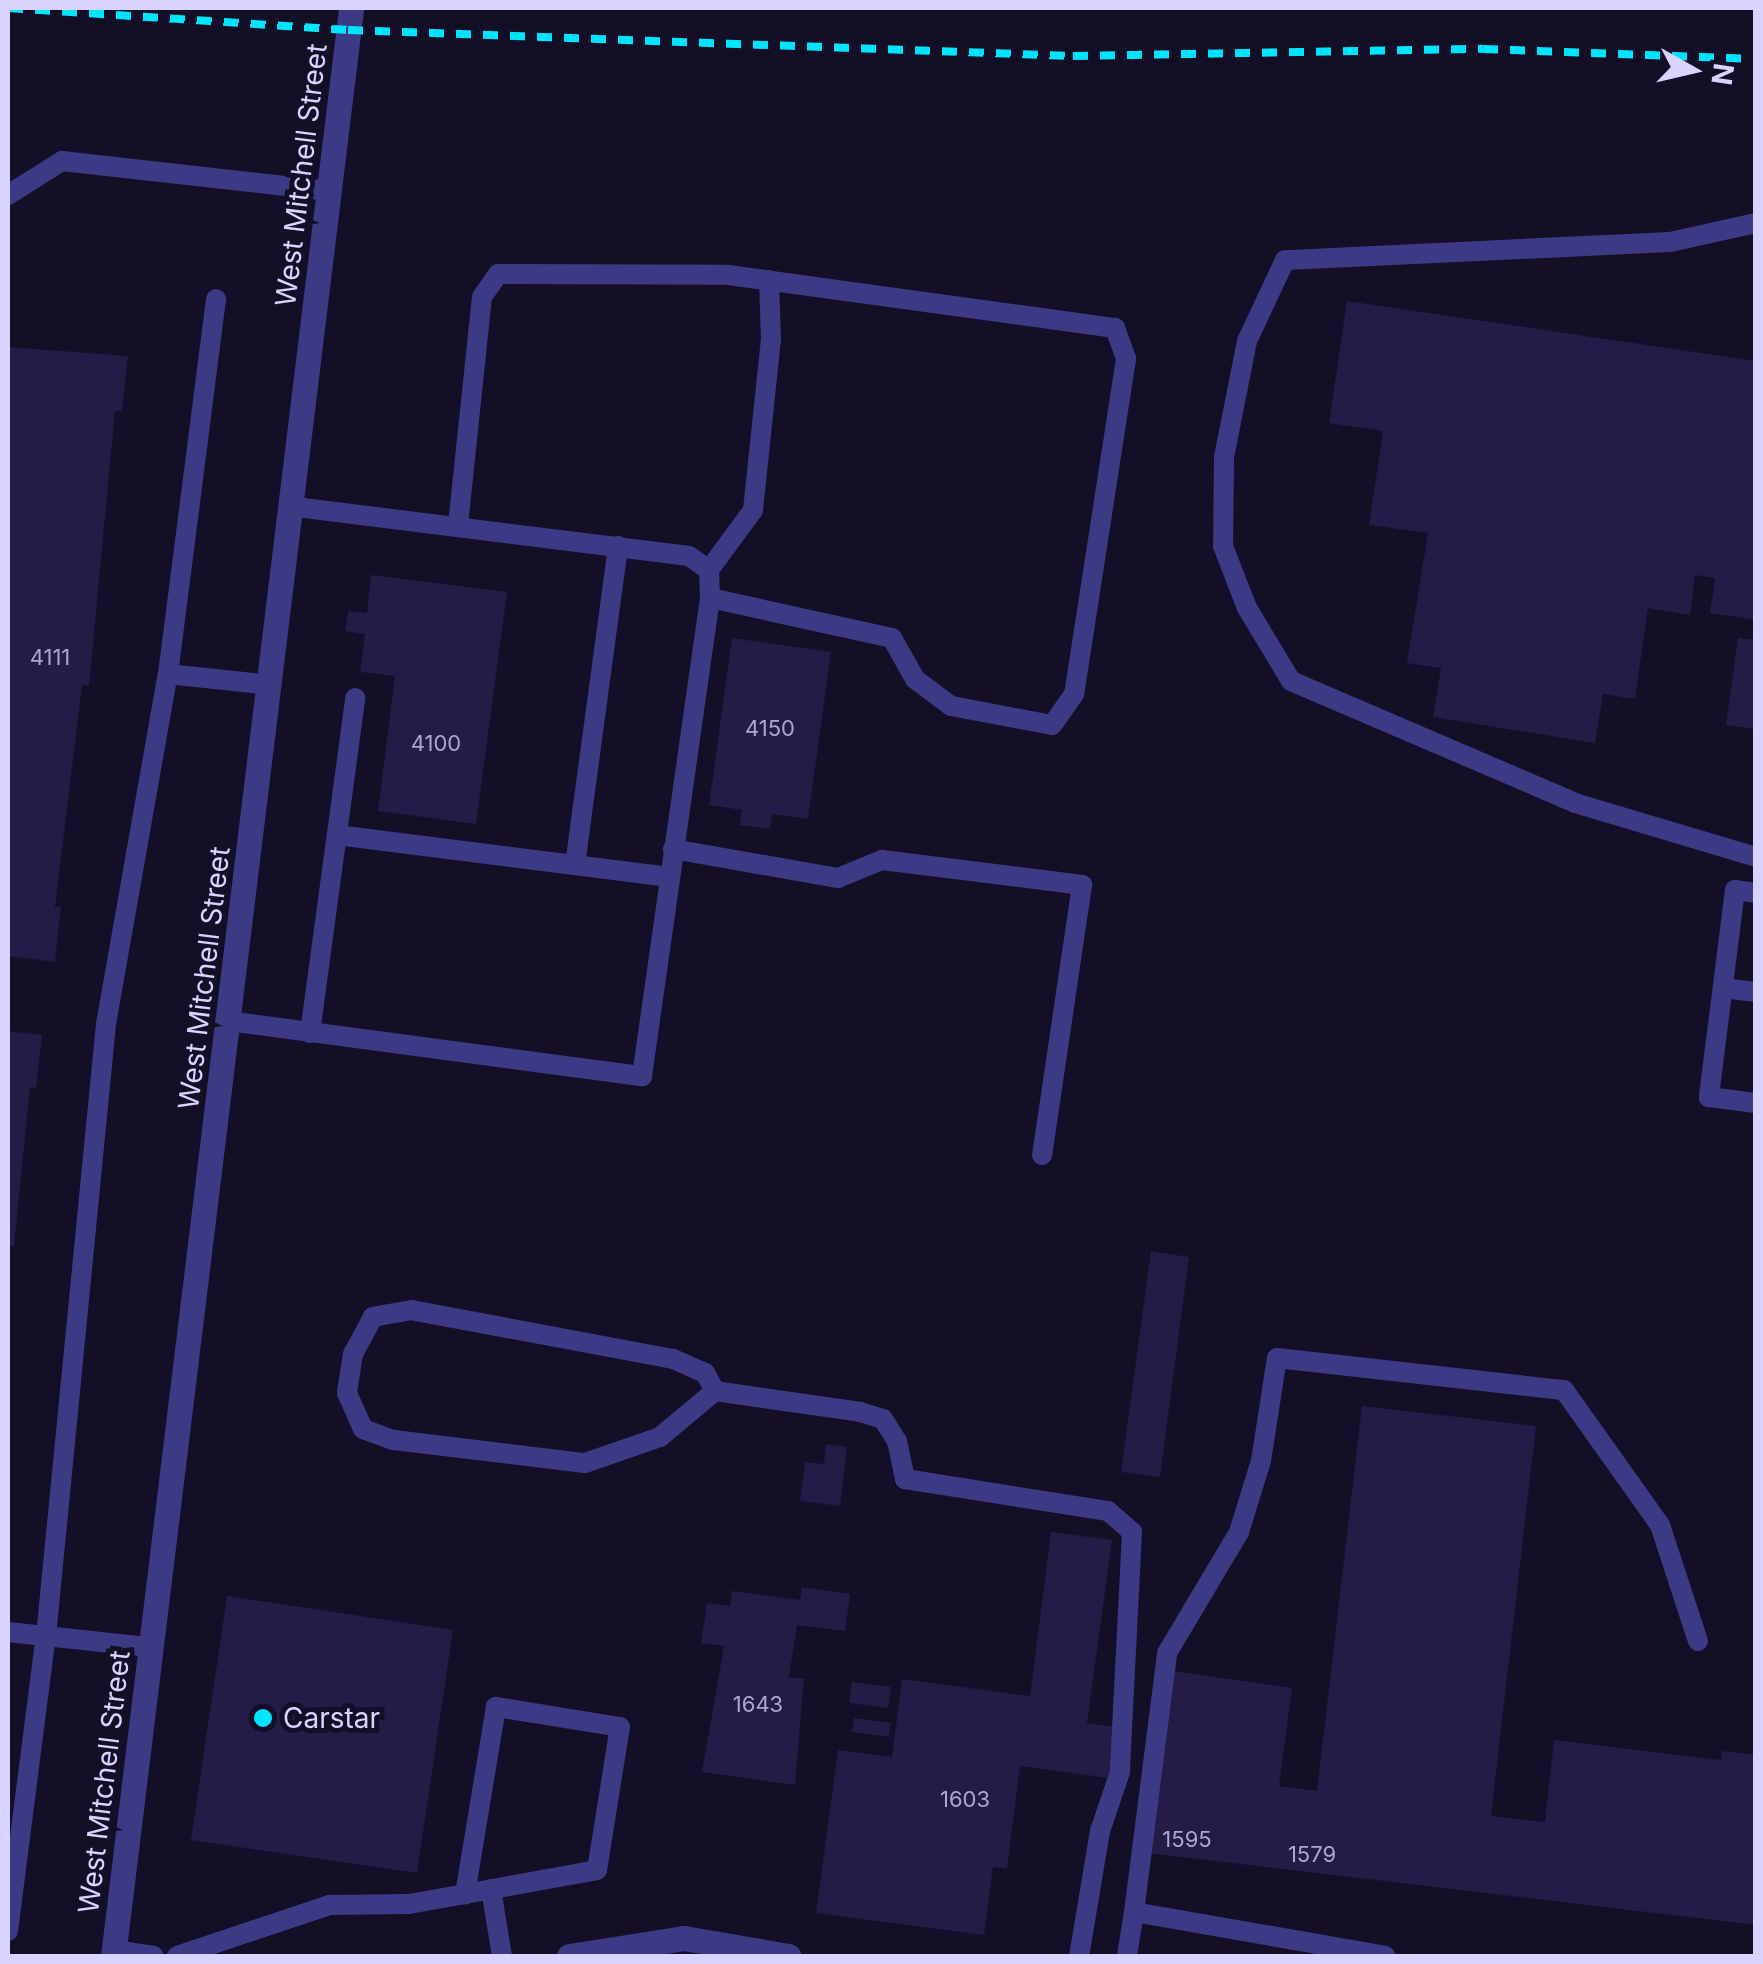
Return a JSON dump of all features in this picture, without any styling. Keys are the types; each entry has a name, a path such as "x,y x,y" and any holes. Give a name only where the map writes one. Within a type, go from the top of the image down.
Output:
{"street":[{"name":"West Mitchell Street","path":"114,1953 272,685 351,8"},
{"path":"569,1956 684,1938 788,1956"}],"lane":[{"path":"8,196 62,162 329,190"},
{"path":"1756,223 1670,242 1284,260 1247,341 1224,457 1222,546 1247,608 1291,681 1575,803 1756,856"},
{"path":"458,525 482,297 498,274 769,280 1115,328 1126,359 1074,694 1052,726 951,706 915,679 892,638 710,598"},
{"path":"228,1021 642,1076 710,598 709,570 754,510 770,340 769,280"},
{"path":"8,1931 46,1636 106,1024 168,674 216,299"},
{"path":"293,508 690,556 709,570"},
{"path":"575,866 618,546"},
{"path":"168,674 272,685"},
{"path":"310,1032 356,698"},
{"path":"337,835 668,877"},
{"path":"673,849 838,878 882,860 1082,885 1042,1155"},
{"path":"1756,893 1735,890 1709,1097 1756,1103"},
{"path":"1722,988 1756,992"},
{"path":"715,1390 660,1436 585,1463 394,1440 362,1429 347,1394 352,1354 373,1317 412,1310 673,1359 704,1373 715,1390 883,1419 898,1441 906,1479 1108,1511 1132,1532 1120,1772 1100,1831 1079,1956"},
{"path":"1127,1956 1167,1653 1239,1532 1262,1461 1277,1358 1564,1390 1660,1525 1698,1641"},
{"path":"8,1632 150,1647"},
{"path":"177,1956 330,1905 410,1904 465,1894 491,1889 597,1870 620,1727 496,1708 465,1894"},
{"path":"491,1889 502,1956"},
{"path":"1134,1912 1385,1956"},
{"path":"114,1953 154,1956"}],"building":[{"path":"1347,301 1756,361 1756,620 1710,613 1715,578 1695,575 1690,615 1648,608 1635,699 1603,694 1595,743 1433,717 1441,668 1407,663 1428,533 1369,525 1383,431 1329,423"},
{"path":"8,347 128,356 122,411 115,411 89,686 82,685 55,907 61,907 55,962 8,956"},
{"path":"371,575 507,592 476,824 378,811 395,676 360,672 365,634 345,631 348,611 367,613"},
{"path":"732,638 831,652 808,819 772,814 770,829 740,825 742,810 709,805"},
{"path":"1738,638 1756,640 1756,729 1726,725"},
{"path":"8,1031 42,1035 36,1088 30,1087 14,1246 8,1245"},
{"path":"1151,1251 1189,1257 1160,1477 1121,1472"},
{"path":"1362,1406 1536,1426 1491,1816 1545,1822 1554,1740 1721,1760 1722,1751 1756,1755 1756,1925 1148,1853 1173,1671 1292,1688 1279,1786 1317,1791"},
{"path":"826,1444 847,1447 840,1506 800,1501 805,1462 824,1464"},
{"path":"1051,1532 1112,1540 1087,1723 1115,1727 1109,1778 1020,1766 1007,1869 993,1867 984,1935 816,1913 838,1750 892,1757 902,1679 1030,1696"},
{"path":"802,1587 850,1594 845,1631 797,1625 789,1677 804,1679 795,1785 702,1772 724,1646 701,1643 707,1603 730,1606 732,1591 800,1600"},
{"path":"227,1596 453,1630 417,1873 191,1840"},
{"path":"852,1682 891,1687 888,1708 849,1703"},
{"path":"854,1718 891,1723 889,1737 852,1732"}],"railway":[{"path":"8,8 348,30 1073,56 1483,49 1756,59"}],"place":[{"name":"Carstar","path":"263,1718"}]}
